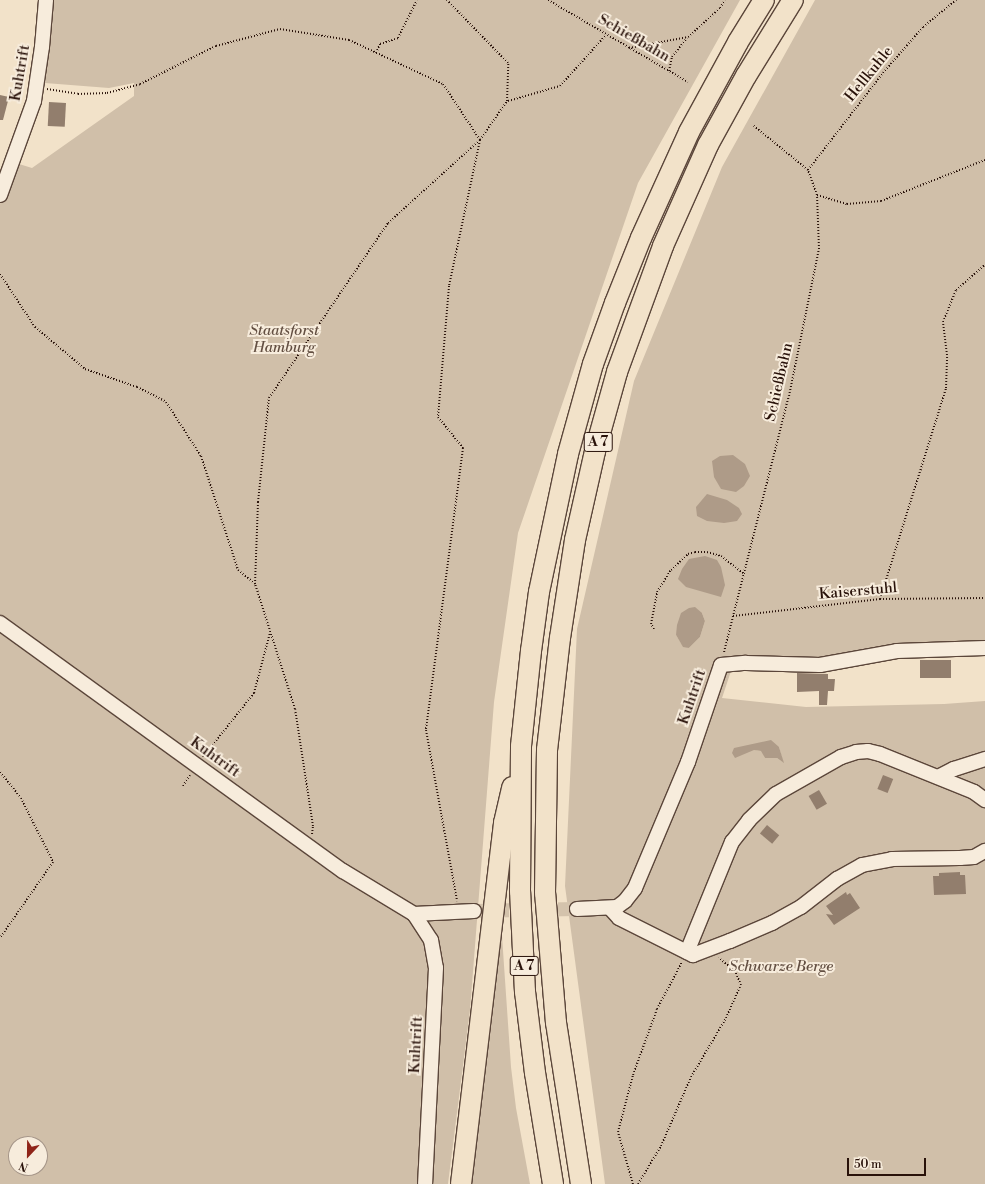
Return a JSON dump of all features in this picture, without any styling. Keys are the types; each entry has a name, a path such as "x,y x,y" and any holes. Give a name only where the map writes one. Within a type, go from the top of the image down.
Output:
{"highway":[{"name":"A 7","path":"553,1184 535,1073 525,992 520,891 521,746 531,650 540,584 568,454 593,364 641,238 689,132 738,42 764,0"},
{"name":"A 7","path":"581,1184 556,1023 545,893 547,750 560,638 575,540 595,451 617,372 666,239 708,145 746,76 793,0"},
{"path":"461,1184 504,823 521,746"}],"street":[{"name":"Kuhtrift","path":"0,196 34,101 46,0"},
{"name":"Kuhtrift","path":"0,623 307,844 373,890 414,914 431,940 436,968 425,1184"},
{"name":"Kuhtrift","path":"577,909 617,907 625,901 639,882 688,762 721,666 746,663 820,665 897,651 985,648"},
{"path":"693,952 732,842 749,820 776,794 841,757 856,752 868,751 880,754 974,792 985,800"},
{"path":"938,777 954,769 985,759"},
{"path":"610,908 620,918 693,952 772,923 801,907 837,879 862,864 892,859 974,857 985,851"},
{"path":"414,914 474,910"}],"path":[{"path":"376,53 380,44 398,38 417,0"},
{"path":"307,844 312,834 312,826 295,709 255,584 258,502 270,398 388,223 480,140 507,101 508,63 447,0"},
{"name":"Schießbahn","path":"548,0 606,36 688,82"},
{"path":"669,71 672,57 688,37 720,8 725,0"},
{"name":"Hellkuhle","path":"808,170 883,73 922,27 956,0"},
{"path":"36,87 78,94 107,93 140,84 216,46 280,29 349,40 443,84 480,140 449,286 438,417 463,448 426,730 459,910"},
{"path":"507,101 560,86 606,36"},
{"path":"628,48 688,37"},
{"path":"754,126 808,170"},
{"path":"817,195 847,204 881,201 985,160"},
{"name":"Schießbahn","path":"721,666 743,573 789,396 806,317 818,249 817,195 808,170"},
{"path":"880,599 946,388 947,355 943,322 956,290 985,265"},
{"path":"0,274 35,327 85,369 137,387 166,402 201,456 238,570 255,584"},
{"path":"654,629 651,624 657,592 671,570 688,554 695,552 721,556 743,573"},
{"name":"Kaiserstuhl","path":"733,616 880,599 985,598"},
{"path":"183,786 197,765 254,693 270,632"},
{"path":"0,772 21,798 53,862 0,938"},
{"path":"634,1184 618,1132 633,1075 656,1009 693,952 710,952 735,971 740,985 726,1018 691,1077 661,1146 638,1184"}],"green space":[{"name":"Staatsforst Hamburg","path":"54,0 740,0 638,183 518,533 494,702 470,1010 448,1184 0,1184 0,199 4,199 19,164 32,168 134,96 134,83 109,88 45,83"},
{"name":"Schwarze Berge","path":"815,0 985,0 985,644 833,659 736,656 722,698 806,707 944,704 985,701 985,1184 605,1184 565,886 577,629 634,381 722,167","holes":["702,613 705,621 700,637 689,648 681,643 676,635","779,747 783,762 777,758 765,758 762,751 755,750"]},
{"path":"499,935 502,936 511,1067 516,1108 530,1184 467,1184"}],"shaded area":[{"path":"733,455 745,464 750,476 744,486 736,492 721,489 714,477 712,461 720,456"},
{"path":"707,494 727,500 739,508 742,514 737,521 724,523 707,521 697,516 696,507"},
{"path":"705,556 717,560 721,567 725,585 721,597 686,587 678,579 682,569 689,559"},
{"path":"695,607 702,613 705,621 700,637 689,648 683,647 676,635 677,625 681,613 689,608"},
{"path":"771,740 779,747 784,763 777,758 765,758 761,751 754,750 735,758 732,753 734,748"}],"building":[{"path":"0,95 9,97 3,120 0,120"},
{"path":"49,102 66,103 65,127 48,126"},
{"path":"920,660 951,660 951,678 920,678"},
{"path":"797,673 828,674 828,679 835,679 834,691 828,691 827,705 819,705 819,691 797,692"},
{"path":"883,775 893,779 888,793 877,789"},
{"path":"819,790 827,804 817,810 809,796"},
{"path":"767,825 779,835 772,844 760,833"},
{"path":"960,872 960,875 965,875 966,894 934,895 933,876 939,876 939,873"},
{"path":"846,892 847,895 850,893 860,908 834,925 826,914 833,915 826,906"}],"tunnel":[{"path":"474,911 577,909"}]}
